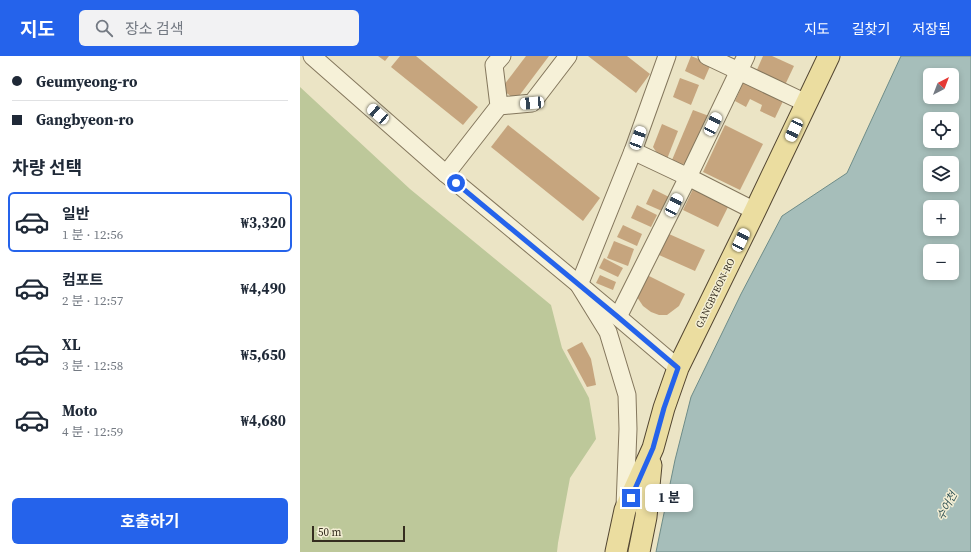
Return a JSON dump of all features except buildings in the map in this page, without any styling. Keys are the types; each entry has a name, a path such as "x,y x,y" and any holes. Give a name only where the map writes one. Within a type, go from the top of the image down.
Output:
{"main road":[{"name":"GANGBYEON-RO","path":"616,552 625,510 653,448 664,408 678,368 829,56"},
{"name":"GANGBYEON-RO","path":"638,552 646,517 653,448"}],"street":[{"path":"312,56 446,174 678,368"},
{"path":"446,174 499,106 494,65 502,56"},
{"path":"499,106 532,103 568,56"},
{"path":"579,285 633,151 667,56"},
{"path":"707,56 742,64 806,103"},
{"path":"618,317 688,177 742,64"},
{"path":"633,151 755,211"},
{"path":"579,285 608,332 626,395 628,428 625,510"}],"green space":[{"path":"300,87 410,189 551,305 562,348 589,398 596,439 570,478 557,552 300,552"}],"water":[{"name":"수어천","path":"901,56 971,56 971,552 656,552 675,460 691,397 741,294 782,216 847,173"}],"route":[{"path":"456,183 678,368 664,408 653,448 631,498"}]}
